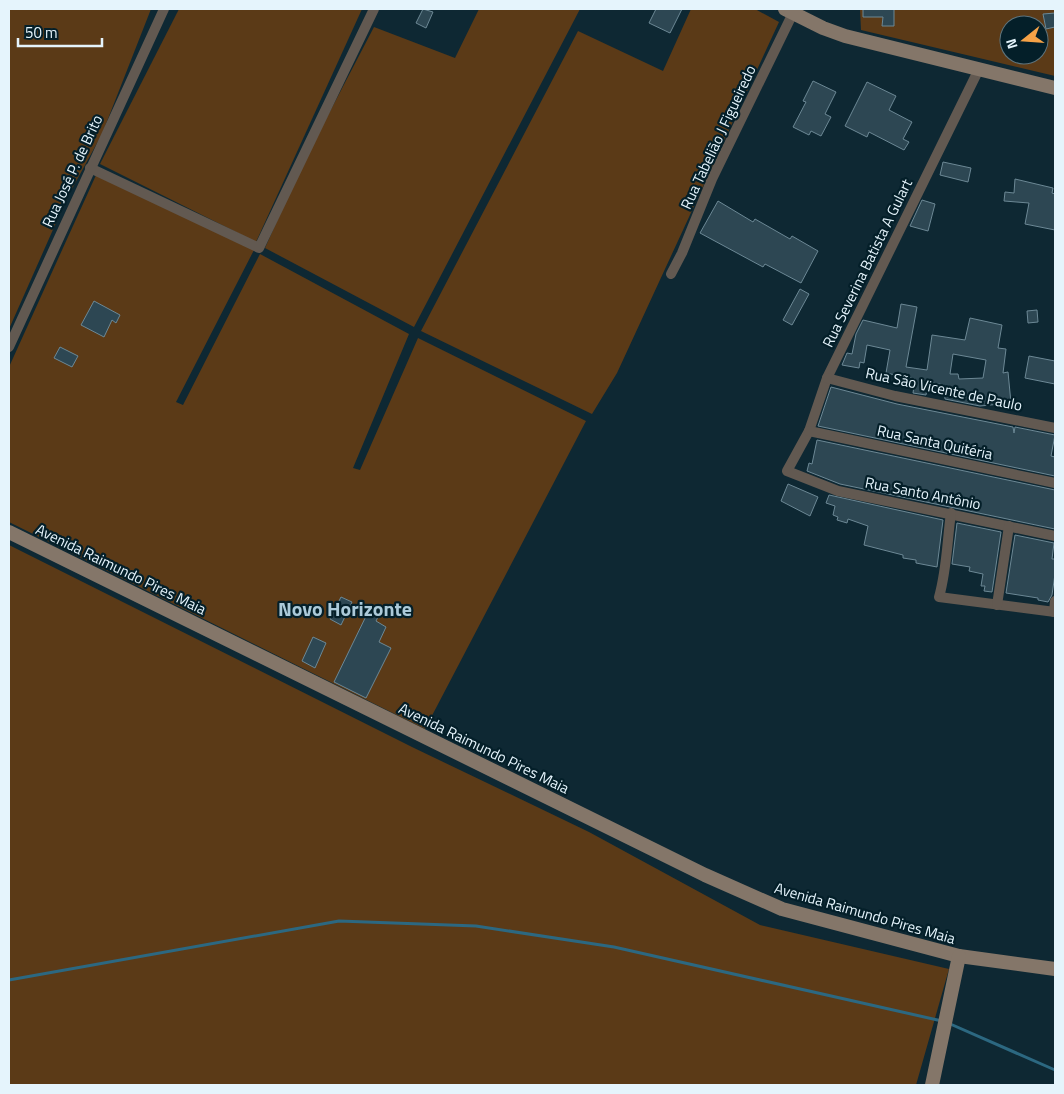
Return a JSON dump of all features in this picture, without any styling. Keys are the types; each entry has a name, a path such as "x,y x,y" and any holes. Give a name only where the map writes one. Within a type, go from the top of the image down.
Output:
{"street":[{"name":"Rua José P. de Brito","path":"9,347 164,9"},
{"path":"90,168 259,248 374,9"},
{"path":"789,11 845,36 1055,88"},
{"name":"Rua Tabelião J Figueiredo","path":"671,274 789,11"},
{"name":"Rua Severina Batista A Gulart","path":"787,471 810,431 826,378 978,70"},
{"name":"Rua São Vicente de Paulo","path":"826,378 895,396 1055,428"},
{"name":"Rua Santa Quitéria","path":"810,431 1055,483"},
{"name":"Rua Santo Antônio","path":"787,471 838,491 1055,536"},
{"path":"951,513 946,548 946,571 939,597 997,605 1055,608"},
{"path":"997,605 1009,526"},
{"name":"Avenida Raimundo Pires Maia","path":"9,532 714,879 782,910 959,956 1055,969"},
{"path":"932,1085 959,956"},
{"path":"924,1085 944,1022"}],"shaded area":[{"path":"9,9 151,9 102,134 67,198 9,329"},
{"path":"179,9 362,9 256,242 100,164"},
{"path":"479,9 580,9 414,327 265,248 301,167 374,27 455,58"},
{"path":"691,9 755,9 779,22 617,373 592,414 421,331 578,31 663,71"},
{"path":"860,9 1055,9 1055,76 1009,65 1049,65 1049,15 999,15 999,63 861,30"},
{"path":"97,173 254,250 176,402 183,405 260,254 409,334 353,468 360,470 418,338 586,421 425,729 9,522 9,367"},
{"path":"9,545 412,747 589,832 760,925 949,969 916,1085 9,1085"}],"building":[{"path":"423,9 433,12 426,28 416,23"},
{"path":"656,9 682,9 670,33 649,23"},
{"path":"863,9 894,9 894,26 882,26 883,17 863,17"},
{"path":"1055,13 1055,27 1049,28 1049,15 1043,14"},
{"path":"813,81 836,92 825,114 831,117 821,136 811,131 809,135 793,127 806,102 803,101"},
{"path":"867,82 896,96 889,110 912,122 903,139 909,142 904,150 869,132 867,137 845,126"},
{"path":"943,162 971,168 968,182 940,175"},
{"path":"1015,179 1053,188 1052,193 1055,194 1055,230 1025,224 1029,203 1004,201 1005,192 1014,193"},
{"path":"922,200 935,204 928,231 910,226"},
{"path":"718,201 753,222 755,219 790,239 792,236 818,251 801,283 765,264 763,267 700,233"},
{"path":"800,289 809,294 792,325 783,320"},
{"path":"94,301 120,315 116,323 112,320 104,337 81,325"},
{"path":"901,304 917,307 906,367 927,370 932,335 965,340 970,318 1002,325 998,348 1006,349 1003,373 1008,372 1011,403 980,406 945,399 944,385 928,382 926,395 913,393 915,379 886,373 890,350 867,345 864,363 860,362 859,368 842,365 847,353 852,354 856,334 863,320 897,328","holes":["953,354 986,360 983,378 959,379 958,374 950,374"]},
{"path":"1037,310 1038,322 1028,323 1027,311"},
{"path":"60,347 78,356 72,367 54,358"},
{"path":"1029,356 1055,361 1055,384 1025,378"},
{"path":"831,387 897,404 1013,427 1014,433 1015,427 1055,435 1051,456 1055,457 1055,476 818,426"},
{"path":"817,440 1055,490 1055,529 840,484 807,471 809,463 812,464"},
{"path":"788,484 818,497 810,516 781,501"},
{"path":"829,495 943,520 937,567 916,563 916,560 903,558 903,555 864,545 868,526 848,519 847,523 837,520 838,517 833,515 835,506 826,503"},
{"path":"957,523 1001,532 992,592 984,591 985,586 981,586 983,574 969,571 970,567 952,564"},
{"path":"1015,535 1054,543 1052,559 1055,559 1055,574 1052,595 1048,602 1038,600 1038,598 1006,593"},
{"path":"341,597 352,602 341,625 330,619"},
{"path":"369,610 379,615 376,621 386,627 379,642 391,648 366,698 334,682"},
{"path":"313,637 326,643 315,668 302,661"}],"waterway":[{"path":"9,980 339,921 476,926 614,947 942,1021"},
{"path":"948,1023 1055,1070"}],"district":[{"name":"Novo Horizonte","path":"345,608"}]}
